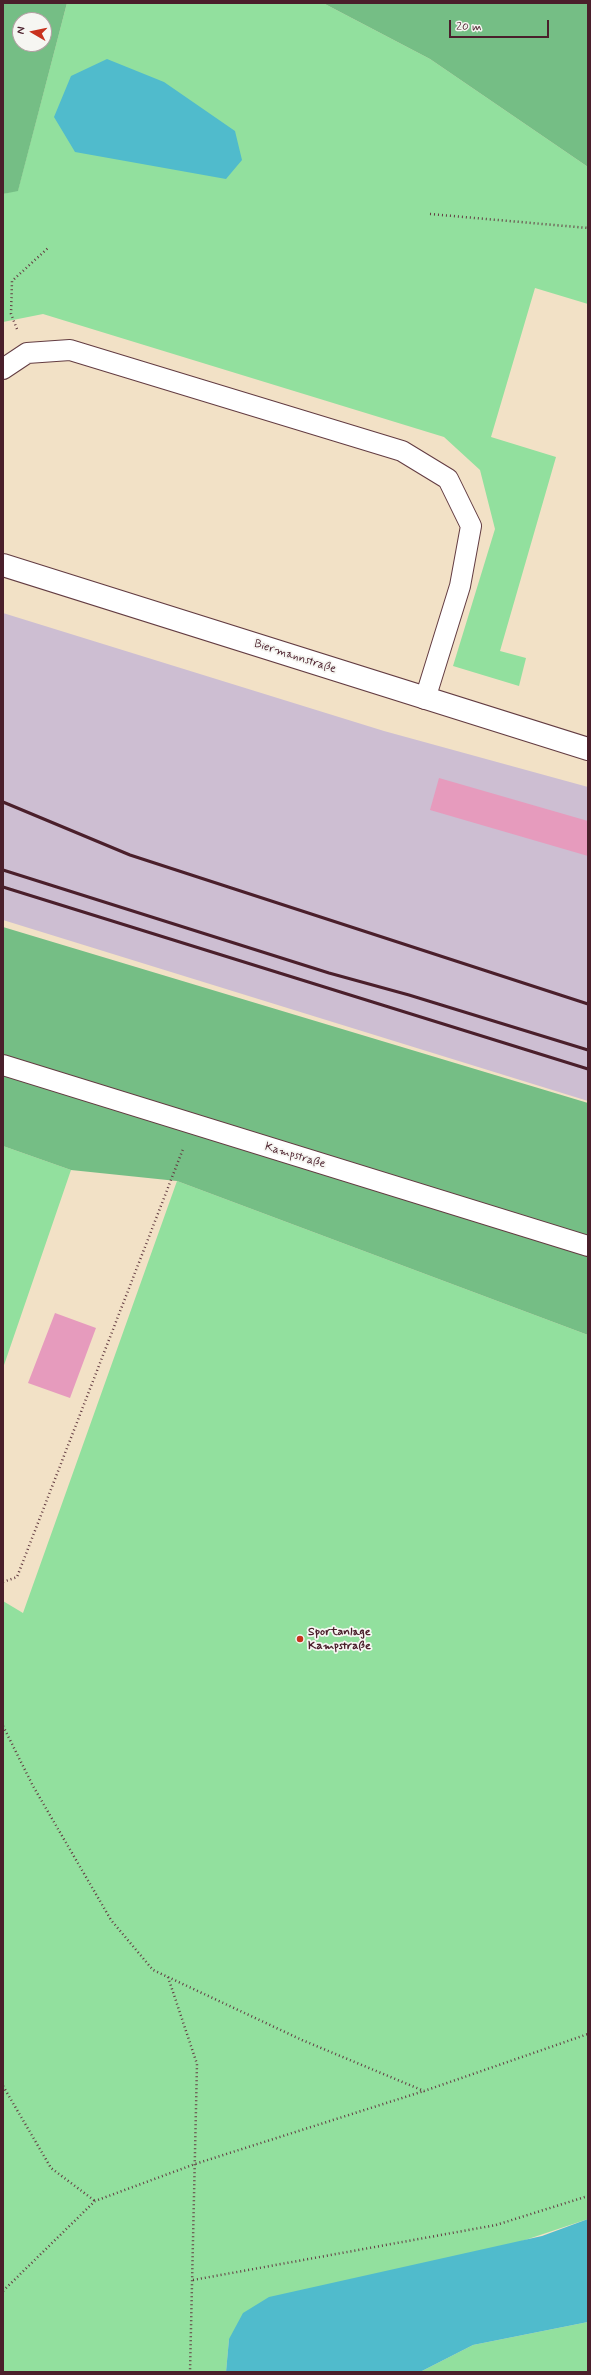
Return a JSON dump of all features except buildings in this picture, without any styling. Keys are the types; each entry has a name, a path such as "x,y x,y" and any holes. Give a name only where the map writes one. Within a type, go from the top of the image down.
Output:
{"street":[{"name":"Biermannstraße","path":"3,565 588,749"}],"lane":[{"path":"3,369 27,353 70,350 402,451 448,479 471,526 460,586 426,699"},
{"name":"Kampstraße","path":"3,1065 588,1246"}],"path":[{"path":"430,214 588,228"},
{"path":"27,353 12,314 12,281 48,248"},
{"path":"3,1582 17,1577 193,1124"},
{"path":"3,1726 33,1786 110,1920 153,1970 302,2040 424,2091"},
{"path":"168,1977 197,2064 190,2372"},
{"path":"3,2291 95,2201 195,2164 424,2091 588,2034"},
{"path":"3,2086 51,2168 95,2201"},
{"path":"192,2280 496,2226 588,2196"}],"shaded area":[{"path":"3,613 384,731 588,787 588,1101 3,920"}],"green space":[{"path":"3,3 67,3 18,191 3,194"},
{"path":"67,3 323,3 430,59 588,167 588,304 535,288 491,437 556,457 500,651 526,658 519,686 453,666 495,529 480,470 444,437 43,314 3,322 3,194 18,190"},
{"path":"323,3 588,3 588,167 430,59"},
{"path":"3,927 588,1103 588,1335 177,1181 71,1170 3,1146"},
{"path":"3,1146 71,1170 3,1368"},
{"name":"Sportanlage Kampstraße","path":"177,1181 588,1335 588,2219 229,2339 226,2372 3,2372 3,1601 23,1613"},
{"path":"588,2322 588,2372 420,2372 473,2345"}],"water":[{"path":"107,59 164,82 235,131 242,160 226,179 75,152 54,117 71,76"},
{"path":"588,2219 588,2322 473,2345 420,2372 226,2372 229,2339 243,2313 269,2297 542,2236"}],"railway":[{"path":"3,802 130,855 588,1004"},
{"path":"3,870 329,973 409,995 588,1050"},
{"path":"3,887 588,1069"}],"place":[{"name":"Sportanlage Kampstraße","path":"300,1639"}]}
